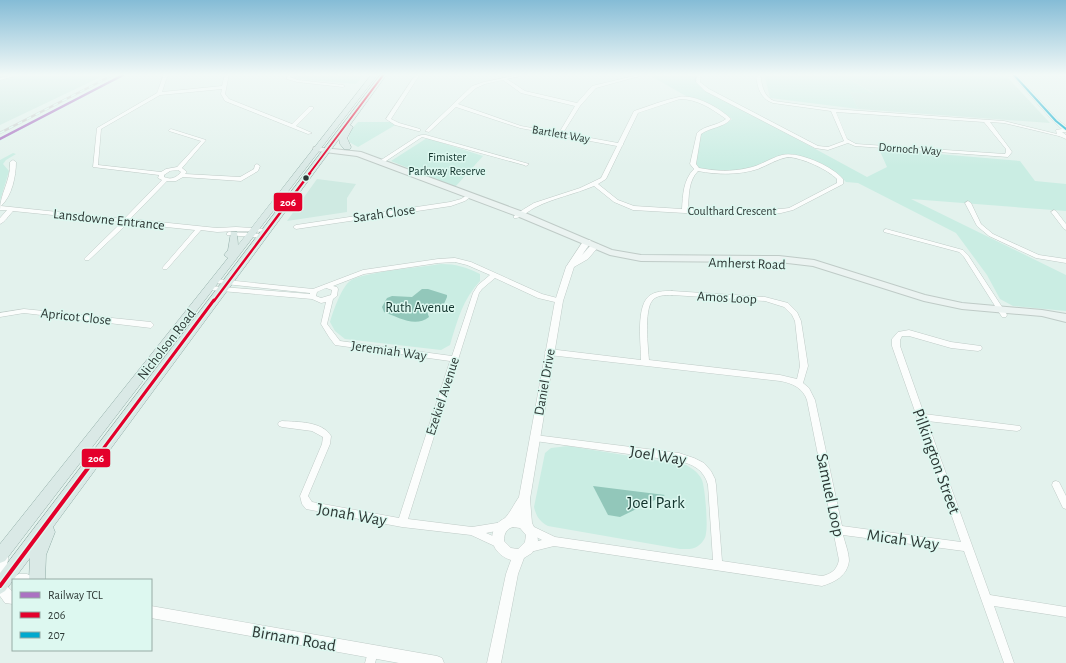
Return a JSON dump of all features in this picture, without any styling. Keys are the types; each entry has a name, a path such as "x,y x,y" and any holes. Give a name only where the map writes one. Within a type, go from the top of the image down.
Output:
{"main road":[{"name":"Nicholson Road","path":"1,554 220,285 324,147 353,105"},
{"name":"Nicholson Road","path":"324,147 361,105"},
{"path":"347,147 344,144 343,138 357,115 358,109"},
{"name":"Amherst Road","path":"324,147 347,147 358,154"},
{"name":"Amherst Road","path":"324,147 358,154 379,161 521,217 589,246 610,252 641,258 779,259 814,263 924,298 1002,312 1066,318"},
{"path":"220,285 215,272 233,250 234,234"},
{"name":"Nicholson Road","path":"0,587 144,397 220,285"},
{"path":"37,579 36,566 42,541 141,408 144,397"}],"street":[{"path":"140,105 99,128 95,166 162,174 168,170 179,168 204,140 170,130"},
{"path":"240,105 310,133"},
{"path":"397,105 388,119 391,122 462,148 526,164"},
{"path":"379,161 436,123 455,105"},
{"name":"Bartlett Way","path":"455,105 520,127 621,145"},
{"path":"560,135 578,105"},
{"path":"521,217 539,204 595,184 603,179 636,112 658,105"},
{"path":"685,211 687,185 691,174 697,169 693,164 699,133 702,130 726,122 729,119 709,105"},
{"path":"736,105 817,147 828,149 847,142 833,110"},
{"path":"800,105 833,110 1004,122 1042,131 1065,133"},
{"path":"1042,105 1065,133"},
{"path":"293,126 311,108"},
{"name":"Dornoch Way","path":"847,142 863,146 1001,156 1008,154 1008,149 986,121"},
{"path":"1056,121 1058,131"},
{"path":"1042,131 1058,131 1065,133"},
{"name":"Coulthard Crescent","path":"595,184 616,201 633,208 685,211 787,210 840,184 840,179 836,175 793,156 781,157 756,168 737,173 697,169"},
{"path":"0,205 5,198 10,183 14,168 13,162"},
{"path":"162,174 161,178 166,180 173,180 183,175 241,179 256,170 257,166"},
{"path":"179,168 184,170 183,175"},
{"path":"87,259 166,180"},
{"name":"Sarah Close","path":"296,227 451,204 468,197"},
{"path":"968,203 979,225 991,235 1038,257 1066,261"},
{"name":"Lansdowne Entrance","path":"0,208 259,233"},
{"path":"0,222 11,210"},
{"path":"1054,212 1066,228"},
{"path":"165,268 200,228"},
{"name":"Lansdowne Entrance","path":"217,230 234,234 259,233"},
{"path":"886,231 961,251 966,256 1002,312"},
{"name":"Daniel Drive","path":"530,547 533,535 528,527 524,499 549,352 559,301 570,267 589,246"},
{"path":"220,285 314,294 326,286 363,272 438,261 456,260 469,263 540,296 559,301"},
{"name":"Ezekiel Avenue","path":"402,523 476,293 480,287 494,275"},
{"path":"314,294 321,301 330,299 336,294 335,289 346,278"},
{"path":"326,286 335,289"},
{"name":"Amos Loop","path":"645,363 645,309 648,300 653,297 663,293 672,293 772,300 791,309 798,321 804,366 799,384"},
{"name":"Jeremiah Way","path":"330,299 326,310 324,324 338,343 454,359"},
{"name":"Jeremiah Way","path":"321,301 326,310"},
{"name":"Apricot Close","path":"0,315 24,311 151,325"},
{"name":"Pilkington Street","path":"978,348 950,345 909,333 900,334 896,340 896,346 1009,663"},
{"path":"549,352 780,378 799,384"},
{"name":"Samuel Loop","path":"528,527 554,541 822,581 833,578 842,568 844,560 811,400 807,390 799,384"},
{"path":"921,417 1017,428"},
{"name":"Jonah Way","path":"282,424 317,429 324,432 327,436 326,444 304,496 305,501 309,506 402,523 471,531 506,525"},
{"name":"Joel Way","path":"535,438 679,457 701,465 708,474 712,485 718,566"},
{"path":"1056,485 1066,505"},
{"name":"Daniel Drive","path":"499,543 498,537 524,499"},
{"path":"506,525 520,522 528,527"},
{"name":"Micah Way","path":"838,530 968,547"},
{"name":"Jonah Way","path":"471,531 499,543"},
{"name":"Samuel Loop","path":"530,547 554,541"},
{"path":"499,543 507,553 512,574"},
{"path":"494,663 512,574 520,554 530,547"},
{"path":"507,553 520,554"},
{"path":"0,570 1,554"},
{"path":"12,582 0,587 10,598 12,598"},
{"path":"987,600 1066,612"},
{"name":"Birnam Road","path":"152,612 372,658 437,663"}],"shaded area":[{"path":"0,105 42,105 0,125"},
{"path":"856,105 1033,105 1050,123 858,109"},
{"path":"317,179 356,184 347,198 347,212 287,221"},
{"path":"422,289 428,289 447,295 443,306 426,304 425,306 429,317 418,322 412,322 384,312 382,307 387,298 392,296 412,297"},
{"path":"593,486 665,495 620,517 608,515"}],"green space":[{"path":"710,105 734,105 867,177 887,167 879,149 1020,161 1035,181 1066,184 1066,211 911,199 1066,275 1066,311 1013,306 1000,299 987,275 956,233 858,183 846,182 833,172 814,162 786,156 733,173 698,168 694,164 703,131 727,123 732,119"},
{"path":"826,105 856,105 858,109"},
{"path":"358,122 392,122 397,124 358,147 349,142 349,136 354,126"},
{"name":"Fimister Parkway Reserve","path":"427,138 483,156 455,187 391,161"},
{"path":"13,153 16,154 6,160 3,164 9,171 0,201 0,160"},
{"name":"Ruth Avenue","path":"441,264 461,266 480,274 480,281 469,295 461,311 450,345 441,350 345,339 335,331 330,322 335,306 350,281 379,272"},
{"name":"Joel Park","path":"568,446 686,465 693,469 701,477 704,490 707,522 704,540 694,548 680,549 548,526 543,523 534,507 545,453 551,448"}],"railway":[{"path":"0,133 55,105"}],"rail line":[{"name":"TCL","path":"0,139 66,105"}],"transit line":[{"name":"206","path":"0,586 361,105"},
{"name":"207","path":"1041,105 1056,121 1066,129"}]}
